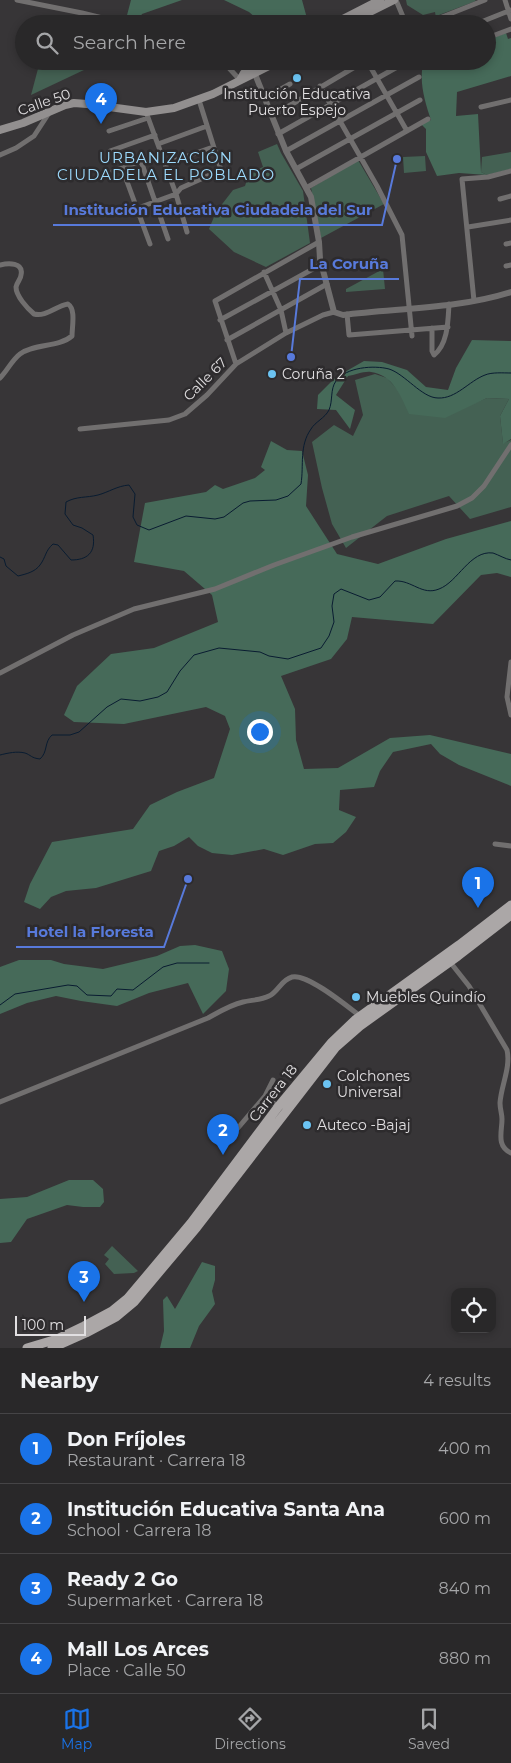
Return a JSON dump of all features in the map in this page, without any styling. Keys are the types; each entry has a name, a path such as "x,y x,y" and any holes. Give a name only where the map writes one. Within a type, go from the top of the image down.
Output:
{"main road":[{"path":"351,15 380,0"},
{"path":"364,15 395,0"},
{"name":"Calle 50","path":"240,80 244,73 250,70"},
{"name":"Calle 50","path":"0,130 65,106 82,103 147,115 199,100 262,70"},
{"name":"Carrera 18","path":"56,1344 112,1311 128,1298 191,1223 278,1108 332,1042 360,1016 459,946 511,905"},
{"name":"Carrera 18","path":"56,1344 116,1317 134,1302 197,1227 336,1047 360,1026 450,962 511,915"},
{"path":"27,1348 56,1344"}],"street":[{"path":"17,0 90,15"},
{"path":"395,0 402,15"},
{"path":"447,15 485,0"},
{"path":"505,0 511,19"},
{"path":"496,16 509,11"},
{"path":"496,35 511,29"},
{"path":"231,70 240,80"},
{"path":"272,116 349,70"},
{"path":"372,70 407,131"},
{"path":"278,134 392,70"},
{"path":"254,74 278,134 311,197 320,242 322,264 334,312 347,314 449,304 474,301 511,292"},
{"path":"286,151 419,77"},
{"path":"265,98 290,84"},
{"path":"320,86 402,235 412,336"},
{"path":"138,208 176,194 181,188 221,170 199,100"},
{"path":"296,170 420,100"},
{"path":"480,107 511,100"},
{"path":"0,155 16,148 34,136 49,112"},
{"path":"109,131 147,115 176,194 187,232"},
{"path":"306,188 428,119"},
{"path":"158,144 207,126"},
{"path":"110,150 155,135"},
{"path":"165,164 213,147"},
{"path":"113,171 162,154"},
{"path":"141,161 168,239"},
{"path":"122,168 150,244"},
{"path":"474,301 462,179 488,177 511,171"},
{"path":"500,199 511,196"},
{"path":"468,227 511,220"},
{"path":"236,364 215,301 320,242"},
{"path":"0,264 10,263 17,265 21,270 22,276 16,287 28,310 34,314 44,314 68,304 72,306 73,311 72,336 63,341 33,348 20,354 0,378"},
{"path":"220,320 322,264"},
{"path":"264,272 281,310 286,333"},
{"path":"227,340 327,284"},
{"path":"432,328 432,351 434,355 448,327 449,304"},
{"name":"Calle 67","path":"80,429 168,420 185,414 236,364 286,333 307,322 334,312"},
{"path":"347,314 349,335 448,327"},
{"path":"0,673 73,635 134,609 215,590 274,566 352,538 457,506 472,498 484,486 511,445"},
{"path":"511,662 507,698 511,715"},
{"path":"495,844 511,846"},
{"path":"450,962 469,986 507,1050 508,1060 500,1104 502,1118 500,1142 506,1151 511,1153"},
{"path":"0,1102 208,1018 242,1002 267,998 286,979 293,976 300,976 312,982 360,1016"},
{"path":"238,1128 265,1096 273,1080"},
{"path":"265,1096 278,1108"}],"green space":[{"path":"131,0 182,0 141,15 127,15"},
{"path":"224,0 302,0 306,15 252,15"},
{"path":"406,0 476,1 439,15 436,15 435,12 423,15 407,5"},
{"path":"506,33 508,39 511,38 511,76 457,92 456,116 478,114 481,172 487,175 459,173 437,176 426,152 426,129 421,124 431,120 422,83 422,70 496,70 496,37"},
{"path":"38,70 84,70 31,95"},
{"path":"277,144 303,191 310,243 266,267 234,252 209,229 216,212 233,190 245,186 249,173 263,167 258,152"},
{"path":"511,152 511,169 487,175 481,172 482,157"},
{"path":"425,156 426,171 404,173 403,157"},
{"path":"358,160 384,204 321,238 311,188"},
{"path":"383,269 385,289 346,292 346,289"},
{"path":"472,340 511,341 511,439 503,444 500,416 509,399 487,398 445,418 409,414 391,382 379,374 371,372 348,376 336,395 355,410 350,429 336,410 317,409 318,395 336,377 364,361 382,362 407,370 426,387 448,390 456,368"},
{"path":"375,374 387,378 398,390 470,405 487,398 509,399 500,416 503,443 511,440 511,507 470,519 449,496 387,516 346,548 332,524 312,442 334,425 353,436 363,415 355,380"},
{"path":"271,441 287,450 302,451 308,475 306,506 337,554 378,564 446,539 511,521 511,577 497,573 481,575 433,624 352,617 347,639 331,659 281,676 295,709 296,740 304,769 338,768 390,738 430,735 511,754 511,786 459,765 440,754 431,744 393,752 380,771 374,787 340,790 339,810 356,817 346,832 333,843 315,844 283,855 264,849 232,855 212,853 198,846 189,837 174,846 159,851 151,871 96,888 66,891 51,897 40,909 24,902 30,884 52,842 133,829 150,805 214,778 230,729 225,716 206,707 124,724 74,722 64,715 77,686 111,654 154,648 218,622 212,595 184,571 134,562 145,503 206,492 215,485 223,489 255,478 265,470 261,467"},
{"path":"195,945 222,951 229,969 226,991 203,1014 188,983 149,993 117,1006 56,996 27,1003 0,1014 0,967 19,960 51,960 64,964 103,969 157,956 180,946"},
{"path":"69,1180 93,1180 103,1189 104,1202 100,1207 67,1205 27,1219 11,1242 0,1243 0,1199 27,1197"},
{"path":"112,1246 138,1271 114,1274 105,1264 109,1259 104,1255"},
{"path":"202,1262 215,1266 215,1280 212,1291 215,1304 199,1326 190,1348 160,1348 164,1331 163,1300 167,1296 175,1309"}],"waterway":[{"path":"0,557 4,559 6,566 18,576 36,569 53,544 58,545 71,560 86,557 92,551 93,535 73,525 65,514 66,502 98,495 129,485 135,494 133,517 137,525 149,530 186,516 215,519 224,517 243,503 276,500 288,496 301,484 303,449 307,435 329,410 336,381 353,370 368,367 389,369 426,394 438,398 451,396 485,375 511,373"},
{"path":"0,755 22,752 40,759 52,735 70,735 79,732 107,707 121,699 140,701 158,697 167,692 180,671 194,655 219,648 260,652 269,656 288,659 321,648 329,636 334,622 332,606 334,594 341,589 369,600 380,597 395,581 401,581 427,591 433,591 446,585 471,561 485,553 493,553 511,560"},
{"path":"0,1005 15,994 68,985 77,986 87,995 111,996 117,989 133,990 163,967 177,963 209,963"}],"place":[{"name":"Institución Educativa Puerto Espejo","path":"297,78"},
{"name":"Mall Los Arces","path":"101,124"},
{"name":"Institución Educativa Ciudadela del Sur","path":"397,159"},
{"name":"La Coruña","path":"291,357"},
{"name":"Coruña 2","path":"272,374"},
{"name":"Hotel la Floresta","path":"188,879"},
{"name":"Don Fríjoles","path":"478,908"},
{"name":"Muebles Quindío","path":"356,997"},
{"name":"Colchones Universal","path":"327,1084"},
{"name":"Auteco -Bajaj","path":"307,1125"},
{"name":"Institución Educativa Santa Ana","path":"223,1155"},
{"name":"Ready 2 Go","path":"84,1302"}],"district":[{"name":"URBANIZACIÓN CIUDADELA EL POBLADO","path":"166,166"}]}
